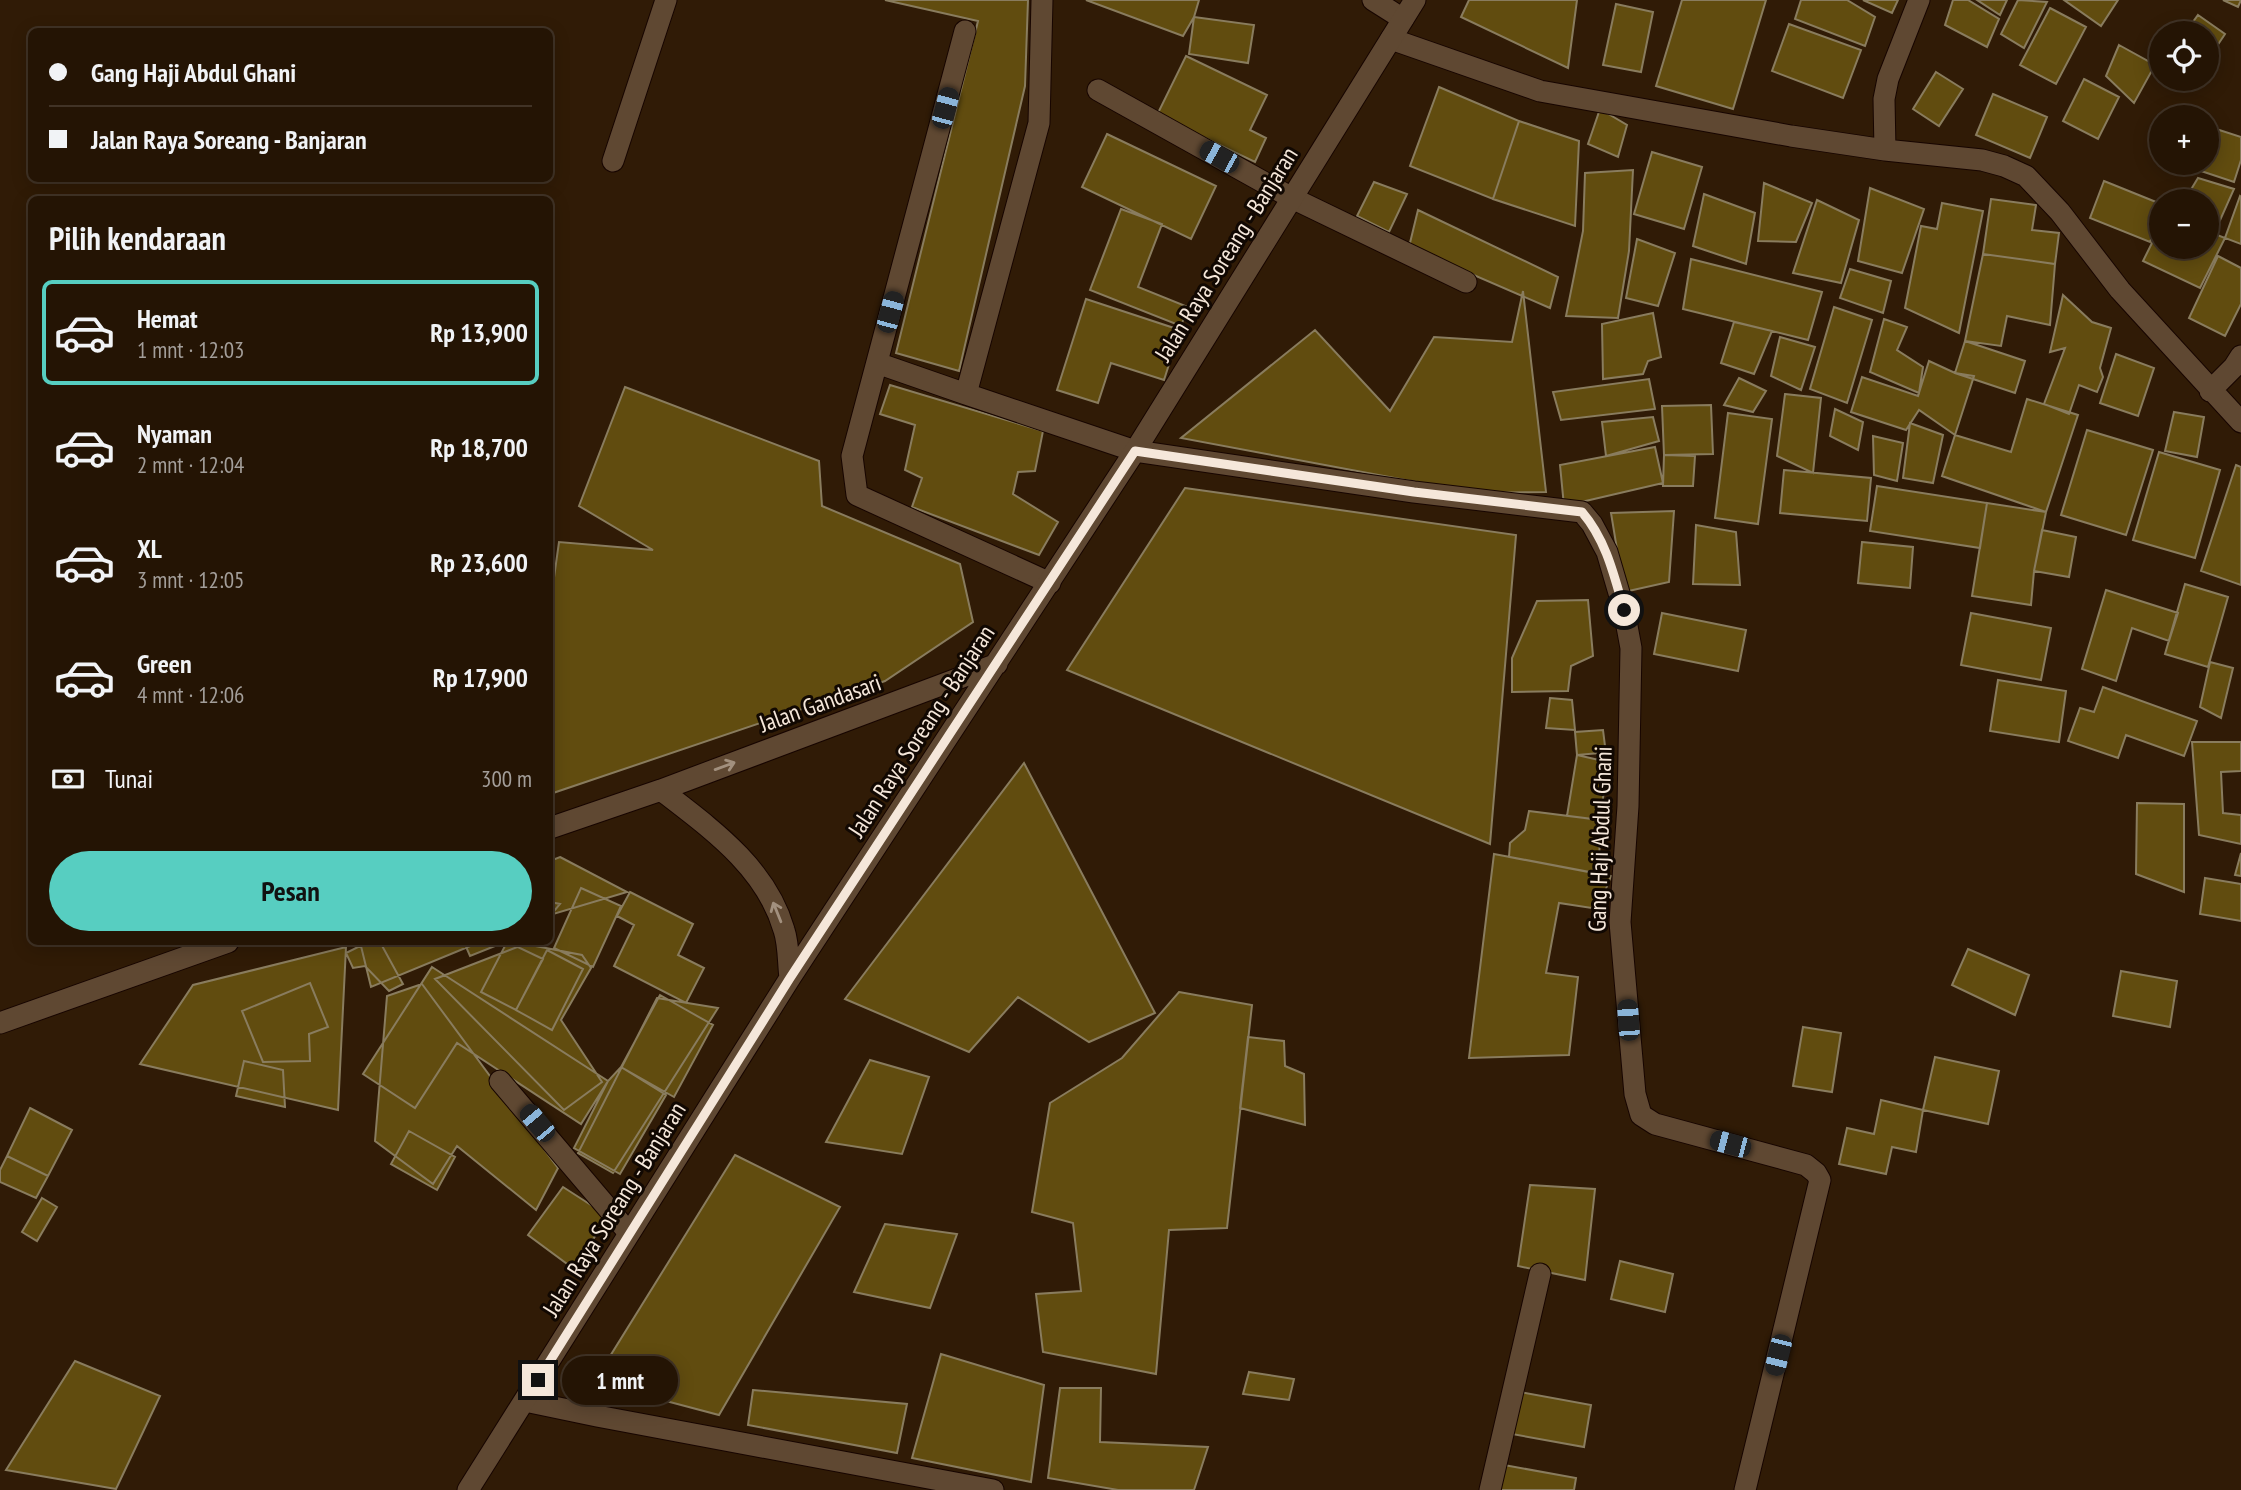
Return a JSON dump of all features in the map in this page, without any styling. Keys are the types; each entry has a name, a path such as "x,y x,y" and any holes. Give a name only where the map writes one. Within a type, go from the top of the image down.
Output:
{"street":[{"path":"613,161 666,0"},
{"path":"966,394 1039,123 1042,0"},
{"path":"1373,0 1403,19"},
{"name":"Jalan Raya Soreang - Banjaran","path":"468,1490 790,978 1135,451 1415,0"},
{"path":"1885,150 1886,89 1919,0"},
{"path":"965,31 852,456 857,495 1050,583"},
{"path":"1391,38 1540,91 1791,136 1885,150 1982,160 2004,166 2026,176 2060,212 2120,290 2241,422"},
{"path":"1098,90 1292,198 1466,282"},
{"path":"2210,391 2241,356"},
{"path":"877,363 1135,451"},
{"name":"Gang Haji Abdul Ghani","path":"1135,451 1414,492 1582,512 1592,524 1607,552 1624,610 1631,648 1628,806 1620,922 1635,1094 1641,1115 1655,1124 1806,1165 1820,1180 1745,1490"},
{"name":"Jalan Gandasari","path":"553,827 661,790 997,664"},
{"path":"661,790 735,851 769,894 785,932 790,978"},
{"path":"0,1023 220,945"},
{"path":"500,1081 629,1233"},
{"path":"1490,1490 1540,1274"},
{"path":"524,1401 993,1490"}],"building":[{"path":"885,0 1028,0 1025,86 959,371 896,353 978,21"},
{"path":"1086,0 1199,0 1194,17 1183,36"},
{"path":"1469,0 1577,0 1568,68 1461,17"},
{"path":"1682,0 1766,0 1733,109 1656,86"},
{"path":"1801,0 1847,0 1875,17 1865,46 1795,19"},
{"path":"1863,0 1898,0 1892,13"},
{"path":"1953,0 1968,0 1999,19 1987,47 1945,25"},
{"path":"1977,0 2007,0 2000,15"},
{"path":"2018,0 2047,2 2024,48 2001,34"},
{"path":"2064,0 2118,0 2101,26"},
{"path":"2223,0 2241,0 2238,7"},
{"path":"1616,4 1653,12 1641,72 1603,65"},
{"path":"2050,8 2086,27 2056,84 2020,65"},
{"path":"2198,15 2207,21 2194,21"},
{"path":"1194,17 1254,25 1248,63 1189,54"},
{"path":"1789,24 1861,50 1843,98 1772,71"},
{"path":"2219,30 2225,34 2219,43"},
{"path":"2119,45 2149,62 2149,76 2134,103 2106,76"},
{"path":"1186,56 1267,95 1250,130 1266,138 1255,162 1157,115"},
{"path":"1936,72 1963,89 1939,126 1913,109"},
{"path":"2084,79 2119,97 2098,139 2063,121"},
{"path":"1439,87 1519,121 1493,199 1410,166"},
{"path":"1993,94 2047,117 2030,158 1976,135"},
{"path":"1600,109 1627,125 1618,157 1588,144"},
{"path":"1519,121 1579,141 1575,226 1493,199"},
{"path":"2219,130 2241,137 2241,160 2234,182 2213,175 2219,175"},
{"path":"1107,134 1216,186 1191,239 1082,187"},
{"path":"1652,152 1702,167 1684,229 1634,214"},
{"path":"1633,170 1629,251 1618,318 1566,316 1583,231 1585,173"},
{"path":"2198,178 2234,189 2219,223 2219,189 2191,189"},
{"path":"2104,181 2149,199 2149,242 2090,218"},
{"path":"1374,182 1407,194 1389,232 1357,216"},
{"path":"1764,183 1812,203 1796,242 1758,241"},
{"path":"1870,188 1924,209 1902,273 1858,261"},
{"path":"1704,194 1755,213 1746,264 1693,246"},
{"path":"2241,197 2241,244 2225,238"},
{"path":"1991,199 2036,205 2032,230 2059,233 2055,264 1983,254"},
{"path":"1817,200 1859,220 1841,283 1793,273"},
{"path":"1942,203 1983,211 1959,333 1905,308 1921,226 1937,229"},
{"path":"1121,209 1162,224 1138,287 1188,307 1181,326 1090,290"},
{"path":"1418,210 1558,277 1550,308 1409,247"},
{"path":"2219,236 2225,238 2219,250"},
{"path":"1637,239 1675,253 1658,306 1626,298"},
{"path":"2149,249 2149,259 2214,259 2200,288 2143,261"},
{"path":"1983,254 2055,264 2050,325 2007,316 2001,346 1965,341"},
{"path":"2219,257 2241,268 2241,304 2225,336 2189,318"},
{"path":"1691,259 1822,292 1808,340 1683,309"},
{"path":"1850,269 1891,281 1883,313 1840,298"},
{"path":"1523,291 1546,492 1475,493 1181,438 1315,330 1390,411 1434,337 1512,342"},
{"path":"2063,295 2092,322 2111,328 2100,368 2103,377 2097,392 2079,385 2069,414 2044,404 2065,348 2050,352"},
{"path":"1086,299 1180,330 1164,380 1111,363 1098,403 1057,390"},
{"path":"1834,307 1872,320 1847,403 1810,389"},
{"path":"1653,313 1661,357 1648,361 1643,374 1603,379 1602,324"},
{"path":"1884,319 1907,327 1897,350 1923,367 1919,393 1870,372"},
{"path":"1734,322 1772,331 1754,374 1721,363"},
{"path":"1780,337 1815,347 1801,390 1771,376"},
{"path":"1965,341 2025,361 2015,393 1955,373"},
{"path":"2116,354 2154,368 2138,416 2100,403"},
{"path":"1929,361 1955,373 1974,376 1955,435 1919,410 1906,430 1851,412 1862,377 1918,396"},
{"path":"1739,378 1766,391 1753,412 1724,405"},
{"path":"1649,379 1655,409 1561,420 1553,392"},
{"path":"890,385 1043,431 1035,471 1018,472 1013,494 1058,522 1039,555 912,507 922,478 905,470 915,425 880,414"},
{"path":"625,387 819,461 822,506 960,564 973,622 885,681 553,793 553,585 559,542 653,550 579,506"},
{"path":"1785,394 1821,398 1813,473 1777,456"},
{"path":"2027,399 2078,415 2046,512 1942,476 1955,435 2011,452"},
{"path":"1711,405 1713,454 1664,455 1662,406"},
{"path":"1835,409 1863,422 1858,450 1830,436"},
{"path":"2174,412 2204,417 2197,457 2165,451"},
{"path":"1728,413 1772,419 1758,524 1715,518"},
{"path":"1653,417 1659,441 1606,456 1602,422"},
{"path":"1910,423 1943,435 1933,483 1903,478"},
{"path":"2087,430 2153,450 2126,535 2061,515"},
{"path":"1873,436 1903,443 1897,481 1874,475"},
{"path":"1655,447 1663,483 1564,506 1560,465"},
{"path":"2159,452 2220,470 2195,558 2133,540"},
{"path":"1664,455 1695,456 1693,486 1663,486"},
{"path":"2236,465 2241,467 2241,585 2201,571"},
{"path":"1784,470 1871,478 1867,521 1780,513"},
{"path":"1877,486 1987,503 1980,548 1870,531"},
{"path":"1185,488 1516,535 1490,844 1067,670"},
{"path":"1987,503 2046,512 2034,571 2031,605 1972,596"},
{"path":"1674,511 1669,582 1624,592 1611,513"},
{"path":"1696,525 1736,532 1740,585 1693,584"},
{"path":"2042,530 2076,537 2069,577 2034,571"},
{"path":"1862,542 1913,547 1910,588 1858,583"},
{"path":"2185,584 2228,597 2208,667 2165,654"},
{"path":"2106,590 2178,613 2169,641 2132,628 2116,681 2082,669"},
{"path":"1588,600 1593,656 1571,666 1568,691 1512,692 1512,658 1537,601"},
{"path":"1662,613 1746,630 1738,671 1654,654"},
{"path":"1971,613 2051,628 2041,680 1961,665"},
{"path":"2210,662 2233,668 2221,718 2200,707"},
{"path":"1998,680 2066,691 2059,742 1990,731"},
{"path":"2103,687 2197,721 2184,756 2126,735 2118,758 2068,741 2080,708 2094,712"},
{"path":"1550,698 1572,700 1575,730 1546,728"},
{"path":"1603,730 1605,746 1600,753 1577,755 1575,732"},
{"path":"2192,742 2241,742 2241,771 2221,772 2223,813 2241,815 2241,844 2199,835"},
{"path":"1577,755 1608,762 1600,820 1567,816"},
{"path":"1024,763 1155,1013 1089,1042 1018,997 969,1052 845,999"},
{"path":"2137,803 2184,804 2184,892 2136,874"},
{"path":"1529,811 1600,820 1599,874 1509,857 1510,843 1525,830"},
{"path":"2241,853 2241,876 2235,875"},
{"path":"1494,854 1611,876 1598,909 1559,903 1546,973 1578,977 1569,1055 1469,1058"},
{"path":"560,857 627,892 553,914 553,860"},
{"path":"2205,878 2241,884 2241,921 2200,914"},
{"path":"581,888 621,906 593,967 554,948"},
{"path":"630,892 693,924 678,955 704,968 686,1003 614,966 634,925 617,916"},
{"path":"553,903 560,904 553,912"},
{"path":"361,945 473,945 371,987"},
{"path":"362,945 382,945 403,984 389,991 365,966 353,968 346,953"},
{"path":"465,945 498,945 470,956"},
{"path":"505,945 513,945 543,959 516,1010 481,992"},
{"path":"522,945 582,955 591,968 561,1020 602,1082 564,1110 435,979"},
{"path":"346,947 338,1110 140,1064 193,985"},
{"path":"1968,949 2029,975 2015,1015 1952,985"},
{"path":"547,950 583,969 552,1030 516,1010"},
{"path":"432,967 608,1081 581,1124 457,1043 415,1108 363,1074"},
{"path":"2121,971 2177,981 2170,1027 2113,1016"},
{"path":"310,983 328,1027 309,1034 310,1061 263,1062 242,1011"},
{"path":"422,984 558,1168 536,1210 457,1146 433,1184 375,1141 387,996"},
{"path":"1179,992 1252,1005 1227,1228 1169,1230 1156,1374 1043,1352 1036,1294 1081,1291 1073,1223 1032,1212 1050,1103 1122,1058"},
{"path":"660,995 713,1025 674,1097 621,1067"},
{"path":"657,998 718,1008 613,1173 578,1153"},
{"path":"1803,1027 1841,1033 1832,1092 1793,1086"},
{"path":"1248,1037 1284,1041 1285,1066 1304,1074 1305,1125 1240,1108"},
{"path":"1935,1057 1999,1071 1988,1124 1923,1110"},
{"path":"870,1060 929,1077 902,1154 826,1142"},
{"path":"244,1061 283,1070 285,1107 236,1096"},
{"path":"621,1067 666,1095 620,1174 574,1148 608,1081"},
{"path":"1881,1100 1923,1110 1916,1152 1892,1147 1886,1174 1839,1164 1847,1128 1874,1134"},
{"path":"30,1108 72,1130 48,1176 7,1156"},
{"path":"409,1131 455,1157 437,1190 391,1164"},
{"path":"735,1155 840,1207 719,1415 594,1382"},
{"path":"7,1156 48,1176 36,1198 0,1182 0,1170"},
{"path":"1530,1185 1595,1189 1585,1280 1518,1266"},
{"path":"563,1187 608,1216 574,1269 528,1235"},
{"path":"42,1198 57,1207 37,1241 22,1232"},
{"path":"885,1224 957,1234 930,1308 854,1292"},
{"path":"1620,1261 1673,1274 1665,1312 1611,1299"},
{"path":"941,1354 1044,1385 1031,1482 912,1458"},
{"path":"75,1361 160,1396 116,1489 6,1470"},
{"path":"1249,1372 1294,1379 1289,1400 1243,1394"},
{"path":"1060,1388 1101,1388 1100,1442 1208,1447 1194,1490 1118,1490 1048,1478"},
{"path":"753,1390 907,1404 897,1453 748,1425"},
{"path":"1520,1392 1591,1405 1584,1447 1512,1434"},
{"path":"1504,1465 1576,1478 1574,1490 1500,1490"}],"route":[{"path":"538,1380 790,978 1135,451 1414,492 1582,512 1592,524 1607,552 1624,610"}]}
